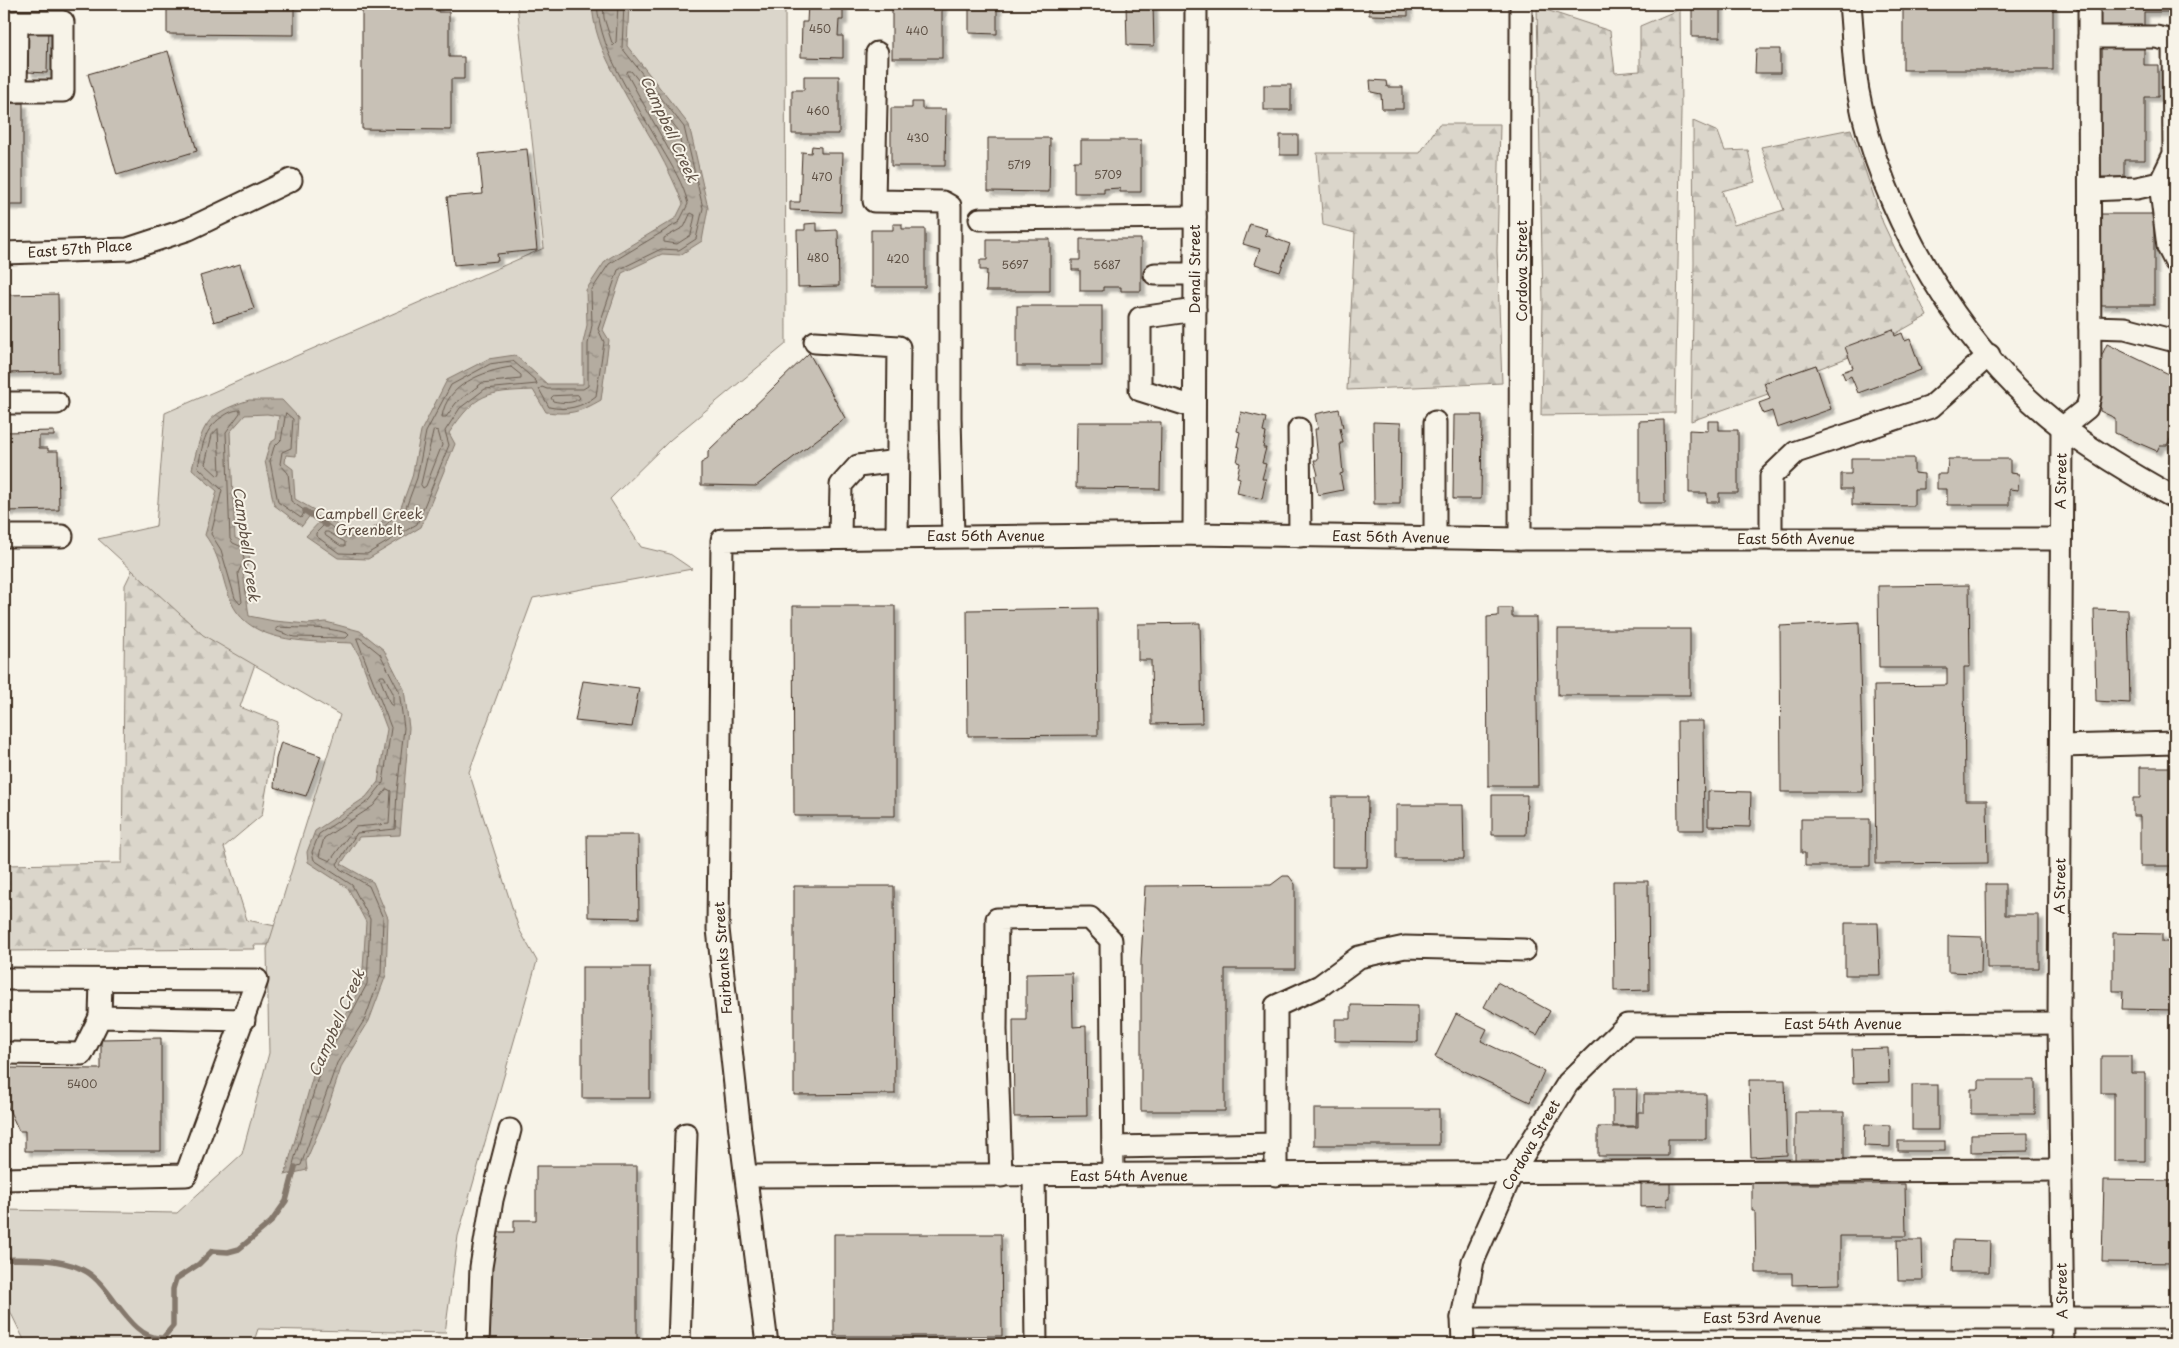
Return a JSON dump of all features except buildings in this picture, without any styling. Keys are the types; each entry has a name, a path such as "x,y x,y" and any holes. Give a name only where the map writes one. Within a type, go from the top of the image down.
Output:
{"street":[{"name":"Denali Street","path":"1194,534 1196,4"},
{"name":"Cordova Street","path":"1520,538 1521,4"},
{"path":"1850,4 1858,90 1872,146 1894,206 1922,262 1936,285 1989,355 2020,390 2062,428 2175,498"},
{"path":"2062,428 2087,408 2090,396 2089,4"},
{"path":"10,22 63,22 63,91 10,91 10,22"},
{"path":"2089,37 2156,37 2174,41 2174,154 2160,183 2168,247 2175,261"},
{"path":"877,53 874,201 943,202 950,206 950,417 953,536"},
{"name":"East 57th Place","path":"4,253 128,249 189,230 291,180"},
{"path":"2090,190 2138,188 2160,183"},
{"path":"980,218 1195,217"},
{"path":"1155,274 1195,274"},
{"path":"1194,407 1140,390 1140,318 1195,310"},
{"path":"2090,327 2125,328 2175,341 2175,335"},
{"path":"815,342 899,348 897,537"},
{"path":"1771,539 1771,476 1796,452 1931,407 1989,355"},
{"path":"4,403 57,403"},
{"path":"1435,422 1435,537"},
{"name":"A Street","path":"2062,428 2059,1024 2062,1344"},
{"path":"1299,429 1300,536"},
{"path":"840,537 841,485 858,466 898,461"},
{"name":"East 56th Avenue","path":"722,540 1194,534 1520,538 2060,539"},
{"path":"4,536 62,536"},
{"name":"Fairbanks Street","path":"722,540 718,929 767,1344"},
{"path":"2061,746 2175,743"},
{"path":"1001,1176 996,1030 997,919 1090,918 1111,940 1113,1176"},
{"path":"1276,1175 1276,1006 1320,986 1359,957 1405,947 1524,950"},
{"path":"4,979 257,980 186,1175 4,1179"},
{"path":"4,1053 82,1054 100,1017 101,980"},
{"path":"100,1017 244,1020"},
{"name":"East 54th Avenue","path":"1627,1025 2059,1024"},
{"name":"Cordova Street","path":"1463,1344 1462,1318 1473,1261 1512,1172 1568,1083 1627,1025"},
{"path":"478,1344 481,1267 492,1200 510,1130"},
{"path":"679,1344 686,1134"},
{"path":"1113,1147 1276,1144"},
{"name":"East 54th Avenue","path":"747,1176 1113,1176 2061,1170"},
{"path":"1034,1176 1036,1344"},
{"name":"East 53rd Avenue","path":"1462,1318 2175,1318"}],"green space":[{"name":"Campbell Creek Greenbelt","path":"517,4 785,4 786,344 670,440 610,499 641,547 670,554 692,569 533,598 469,772 519,929 537,961 458,1236 445,1333 258,1329 253,1344 26,1344 4,1299 4,1210 177,1213 242,1154 269,1053 267,949 340,715 203,635 98,539 156,526 165,413 544,248"},
{"path":"1537,7 1610,31 1615,73 1640,71 1640,26 1680,9 1681,111 1675,413 1541,415 1543,304"},
{"path":"1693,121 1718,132 1725,151 1748,150 1755,182 1722,191 1734,225 1784,210 1761,147 1851,129 1883,223 1927,316 1895,334 1893,330 1849,357 1818,369 1816,365 1765,383 1768,394 1691,421 1694,263"},
{"path":"1439,124 1500,124 1497,251 1502,383 1347,390 1355,233 1323,225 1317,153 1420,153"},
{"path":"164,511 264,638 240,707 278,722 262,815 224,847 247,920 299,931 274,1055 272,945 254,945 255,949 4,951 4,865 122,863 125,585"}],"water":[{"path":"592,4 629,4 627,46 689,125 708,208 702,241 680,255 662,254 622,273 603,330 609,340 601,400 581,410 569,413 546,412 533,390 493,394 475,402 467,409 449,433 455,444 421,527 368,559 338,558 306,536 325,516 346,530 362,532 378,525 390,511 400,510 412,477 421,431 447,380 488,359 515,355 547,384 583,384 583,343 587,325 586,290 606,260 676,218 683,204 665,163 604,53 596,30"},
{"path":"249,400 282,400 298,417 296,456 286,455 285,463 293,469 295,499 314,510 302,526 274,505 265,461 270,443 276,439 279,416 267,414 245,415 230,432 235,538 247,543 250,561 243,572 249,616 274,621 308,624 326,622 360,631 384,650 404,689 409,728 400,835 359,837 341,864 373,882 388,918 386,975 369,1021 342,1065 324,1119 306,1161 307,1170 285,1175 318,1058 339,1026 362,984 366,922 348,888 308,862 307,852 315,831 366,797 378,782 387,729 360,657 352,643 300,641 266,633 251,625 239,614 230,599 218,559 205,535 217,491 192,469 199,442 207,424 222,411"}],"waterway":[{"name":"Campbell Creek","path":"305,511 326,525"},
{"name":"Campbell Creek","path":"4,1259 46,1260 77,1267 87,1272 96,1280 141,1331 152,1337 163,1338 173,1326 173,1289 176,1279 199,1264 212,1251 228,1252 239,1249 271,1222 286,1201 295,1167"}]}
